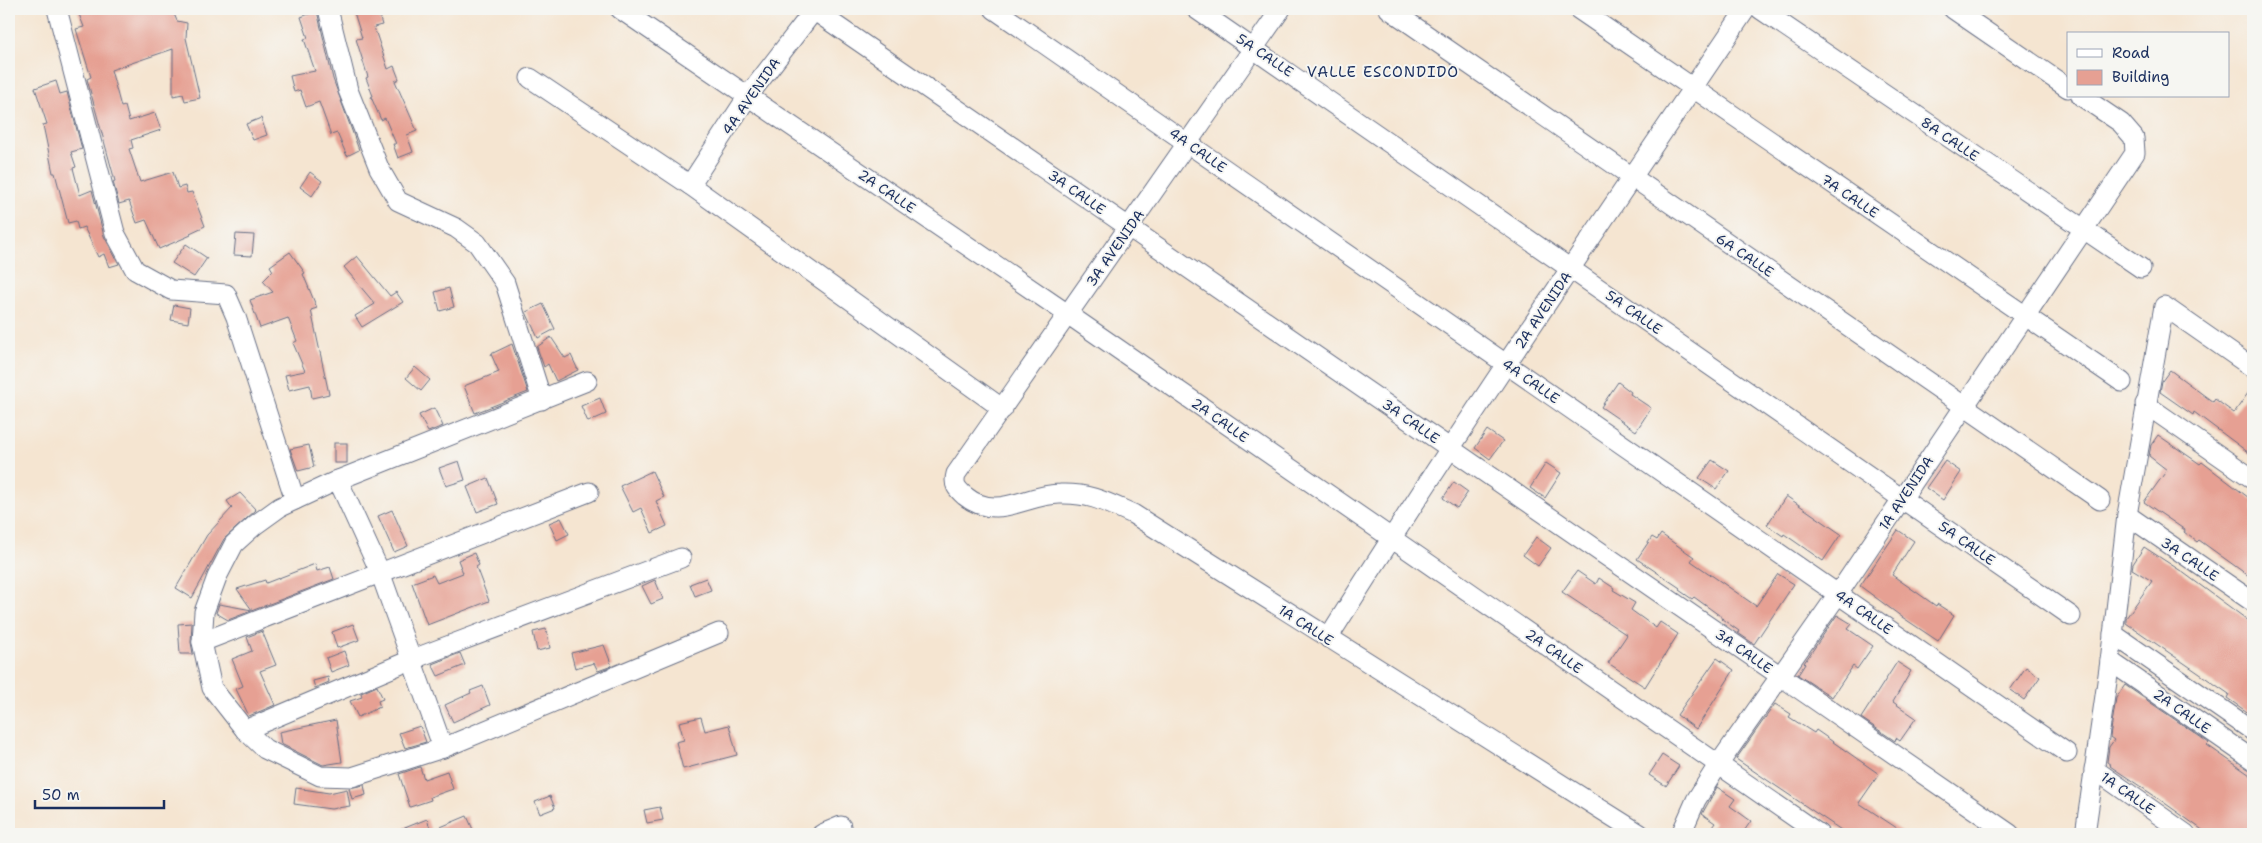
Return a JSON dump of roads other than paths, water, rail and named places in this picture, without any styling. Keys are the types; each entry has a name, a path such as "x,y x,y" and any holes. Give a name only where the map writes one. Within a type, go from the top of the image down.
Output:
{"street":[{"path":"57,9 115,233 135,270 171,290 226,294 236,317 295,500"},
{"path":"328,9 348,90 384,177 398,201 456,228 477,243 505,283 542,400"},
{"name":"2A CALLE","path":"620,9 1069,316 1819,834"},
{"name":"4A AVENIDA","path":"690,185 748,96 813,9"},
{"name":"3A CALLE","path":"813,9 2010,834"},
{"name":"4A CALLE","path":"994,9 2067,753"},
{"name":"5A CALLE","path":"1196,9 2071,616"},
{"name":"3A AVENIDA","path":"957,489 954,482 956,474 1069,316 1280,9"},
{"name":"6A CALLE","path":"1389,9 2100,500"},
{"name":"7A CALLE","path":"1578,9 2122,382"},
{"name":"2A AVENIDA","path":"1328,638 1390,538 1746,9"},
{"name":"8A CALLE","path":"1760,9 2141,268"},
{"path":"1952,9 2067,87"},
{"path":"530,78 690,185 1003,409"},
{"name":"1A AVENIDA","path":"1681,834 1696,800 1718,765 1838,594 2135,153 2134,138 2121,123 2084,98"},
{"path":"2084,834 2110,661 2127,515 2145,404 2164,306 2253,368"},
{"path":"587,381 338,480 280,507 255,525 234,544 216,577 204,612 202,642 212,688 244,730 264,749 320,776 352,777 443,748 719,632"},
{"path":"2145,404 2253,480"},
{"path":"338,480 380,572 443,748"},
{"name":"1A CALLE","path":"957,489 977,505 998,508 1058,494 1092,496 1133,514 1640,834"},
{"path":"202,642 590,492"},
{"name":"3A CALLE","path":"2127,515 2253,602"},
{"path":"244,730 413,660 681,558"},
{"name":"2A CALLE","path":"2113,634 2253,731"},
{"name":"2A CALLE","path":"2110,661 2253,760"},
{"name":"1A CALLE","path":"2094,769 2186,834"},
{"path":"822,834 841,826"}],"district":[{"name":"VALLE ESCONDIDO","path":"1383,72"}]}
